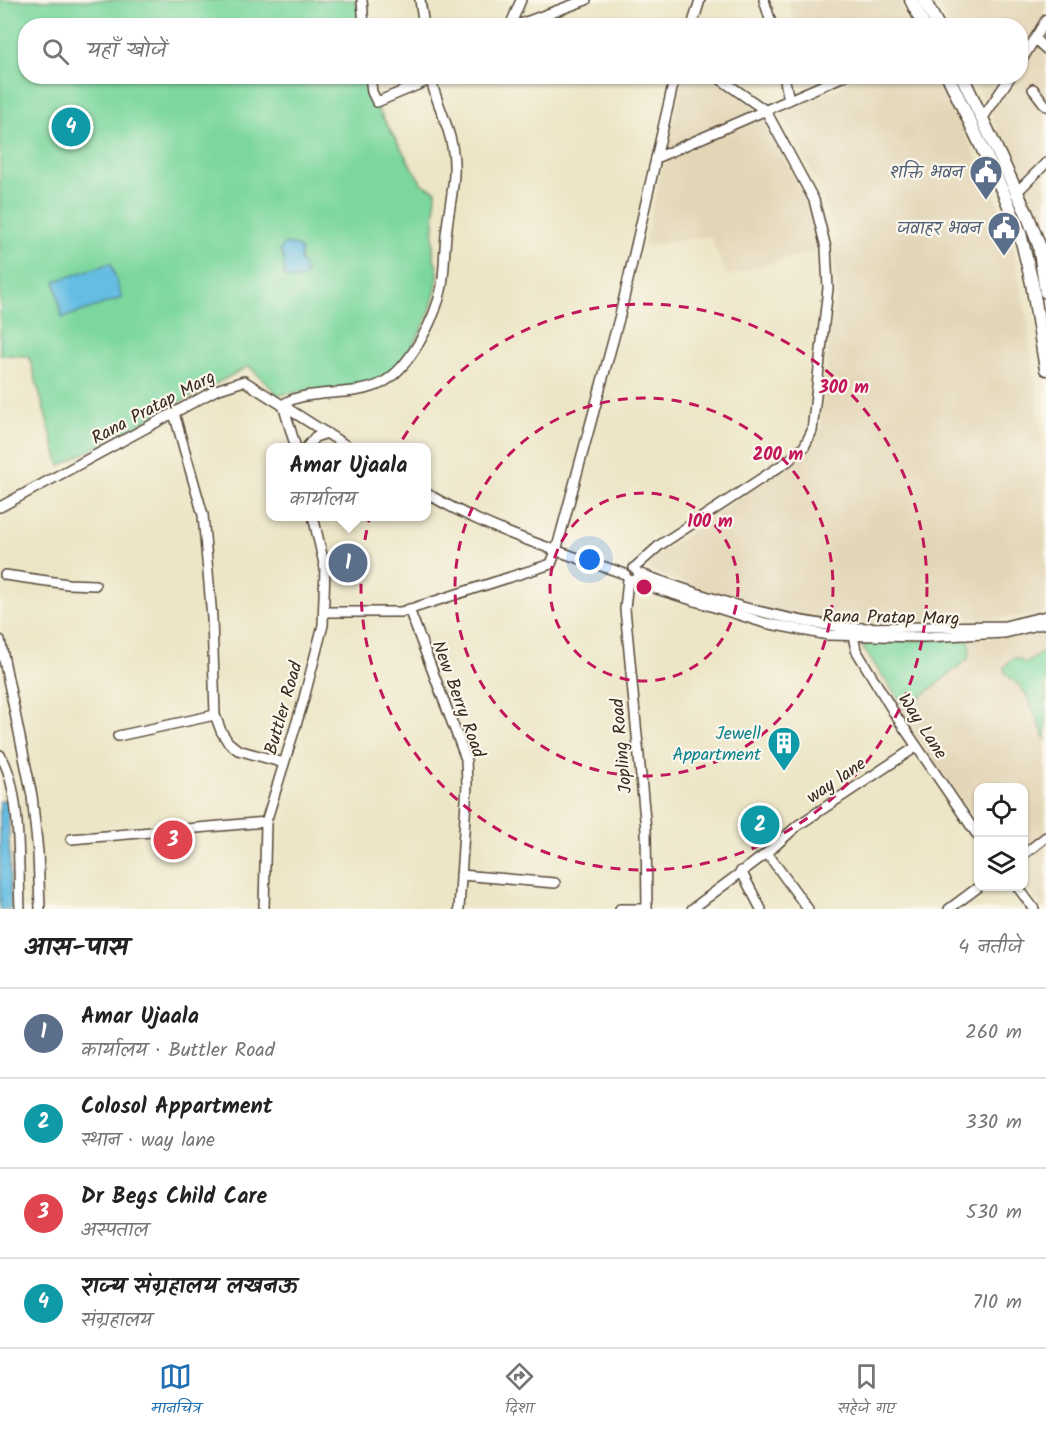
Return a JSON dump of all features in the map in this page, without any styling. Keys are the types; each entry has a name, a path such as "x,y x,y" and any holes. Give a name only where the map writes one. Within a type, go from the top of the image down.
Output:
{"main road":[{"path":"911,0 920,18"},
{"path":"924,0 934,18"},
{"path":"952,84 1020,232 1032,283 1046,369"},
{"path":"966,84 1042,243 1046,292"},
{"path":"1024,249 1042,243"}],"street":[{"path":"362,0 363,18"},
{"path":"420,0 422,18"},
{"path":"538,18 586,0"},
{"path":"694,18 700,0"},
{"path":"764,0 770,18"},
{"path":"513,18 519,4"},
{"path":"1028,50 1046,20"},
{"path":"1035,39 1046,49"},
{"path":"371,84 377,102 419,84"},
{"path":"295,443 284,405 288,400 367,390 383,383 405,363 433,314 441,288 455,168 452,145 435,84"},
{"path":"324,612 401,612 550,564 556,551 620,315 673,84"},
{"path":"632,575 660,545 788,461 804,447 812,431 828,288 826,248 814,200 766,111 727,84"},
{"path":"786,84 789,100"},
{"path":"656,158 825,84"},
{"path":"982,119 1006,84"},
{"path":"1033,89 1046,106"},
{"path":"1017,192 1046,163"},
{"name":"Rana Pratap Marg","path":"0,507 216,390 244,381 343,443"},
{"path":"174,413 203,515 212,618 215,716 225,737 238,750 284,763"},
{"path":"310,443 315,437 327,433"},
{"name":"Rana Pratap Marg","path":"431,496 447,505 556,551 767,614 852,632 925,637 1005,633 1046,623"},
{"name":"Buttler Road","path":"264,909 266,822 313,667 323,625 325,568 314,521"},
{"path":"5,575 68,584 95,585"},
{"name":"Jopling Road","path":"632,575 625,609 646,830 647,909"},
{"name":"New Berry Road","path":"408,609 466,759 467,785 459,909"},
{"name":"Rana Pratap Marg","path":"852,632 1005,626 1046,616"},
{"name":"Way Lane","path":"852,632 856,650 916,747 974,830"},
{"path":"1,647 32,796 38,852 40,909"},
{"path":"118,736 215,716"},
{"name":"way lane","path":"692,909 767,853 796,826 916,747"},
{"path":"0,755 10,774 15,799 20,909"},
{"path":"71,839 266,822"},
{"path":"1028,850 1046,837"},
{"path":"767,853 808,909"},
{"path":"741,871 761,909"},
{"path":"461,875 555,883"},
{"path":"949,909 974,890"},
{"path":"1021,891 1034,909"},
{"path":"620,909 647,909"}],"shaded area":[{"path":"787,0 900,0 909,18 794,18"},
{"path":"937,0 1046,0 1046,229 1040,232 978,84 1028,84 1028,18 946,18"},
{"path":"681,84 720,84 730,89 756,108 795,178 811,214 820,249 727,276 710,236 644,246"},
{"path":"847,84 942,84 1010,231 1027,318 1046,469 1046,611 1029,616 847,624 783,616 648,570 651,560 809,449 821,427 829,339 836,297 833,231 818,183 781,112"},
{"path":"1046,628 1046,909 1042,909 1028,890 1028,783 974,783 974,817 925,750 861,649 863,640 1005,637"}],"green space":[{"path":"0,0 356,0 359,18 18,18 18,84 367,84 368,93 422,184 436,191 433,251 438,277 435,292 431,308 416,340 396,367 383,377 358,387 278,395 249,366 60,466 29,356 0,355"},
{"path":"969,639 968,659 906,709 863,648 865,642"},
{"path":"1046,649 1046,740 1027,696 1021,687 1005,673 1004,667 1013,658 1027,663"}],"water":[{"path":"286,244 297,246 301,250 300,260 306,274 302,279 290,279 284,276 284,259 280,251"},
{"path":"111,263 122,298 62,318 55,281"},
{"path":"8,800 11,909 0,909 0,801"}],"place":[{"name":"राज्य संग्रहालय लखनऊ","path":"71,127"},
{"name":"शक्ति भवन","path":"986,201"},
{"name":"जवाहर भवन","path":"1004,257"},
{"name":"Amar Ujaala","path":"348,563"},
{"name":"Jewell Appartment","path":"784,772"},
{"name":"Colosol Appartment","path":"760,825"},
{"name":"Dr Begs Child Care","path":"173,840"}]}
